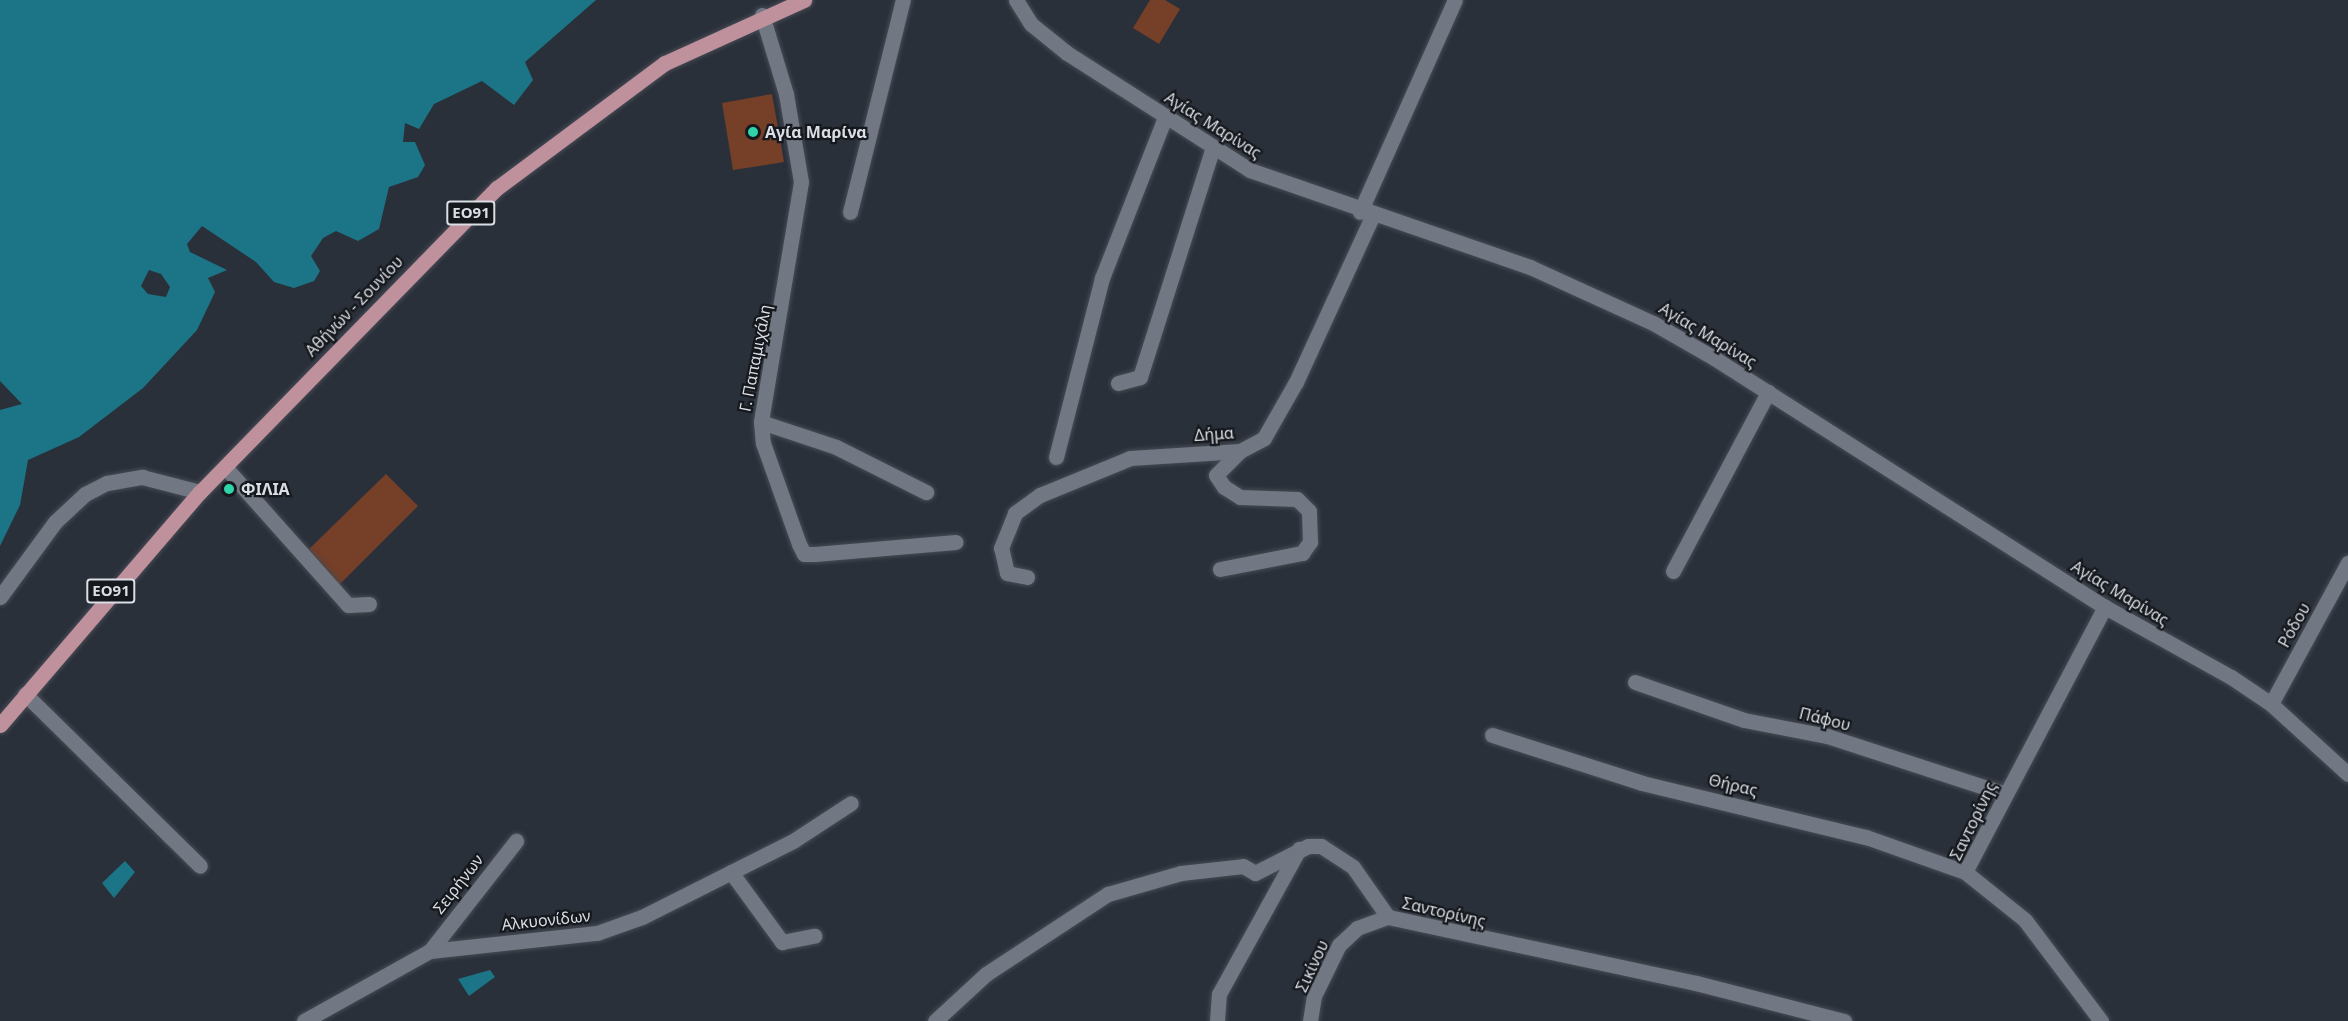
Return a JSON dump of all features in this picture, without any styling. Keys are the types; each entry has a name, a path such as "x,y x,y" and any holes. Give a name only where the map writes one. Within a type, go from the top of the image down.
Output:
{"main road":[{"name":"Αθήνών - Σουνίου","path":"0,725 200,492 497,188 629,86 762,15 804,0"}],"street":[{"path":"850,212 903,0"},
{"name":"Αγίας Μαρίνας","path":"1016,0 1031,24 1067,53 1250,171 1590,292 1653,323 1768,392 2105,607 2271,704 2348,774"},
{"name":"Δήμα","path":"1027,577 1007,573 1001,548 1015,513 1040,495 1130,458 1240,451 1272,429 1366,214 1455,0"},
{"name":"Γ. Παπαμιχάλη","path":"762,15 786,94 801,182 762,422 763,443 804,554 955,542"},
{"path":"1056,457 1102,279 1165,117"},
{"path":"1118,383 1140,377 1214,147"},
{"path":"1673,571 1768,392"},
{"path":"762,422 836,447 926,492"},
{"path":"1220,569 1302,553 1310,542 1309,511 1297,499 1240,497 1224,487 1216,475 1240,451"},
{"path":"225,467 348,605 369,604"},
{"path":"0,597 55,522 92,490 142,477 200,492"},
{"name":"Ρόδου","path":"2271,704 2348,563"},
{"name":"Σαντορίνης","path":"2101,1021 2025,920 1965,872 2105,607"},
{"name":"Πάφου","path":"1635,682 1744,720 1827,736 2005,794"},
{"path":"25,694 201,866"},
{"name":"Θήρας","path":"1492,735 1642,783 1866,837 1965,872"},
{"name":"Αλκυονίδων","path":"304,1021 430,951 597,933 731,872 851,803"},
{"name":"Σειρήνων","path":"430,951 516,841"},
{"name":"Σαντορίνης","path":"1299,849 1321,846 1353,867 1388,917 1696,983 1844,1021"},
{"path":"935,1021 986,974 1108,894 1181,873 1243,866 1255,873 1299,849"},
{"path":"1217,1021 1219,994 1299,849"},
{"path":"731,872 782,942 814,936"},
{"name":"Σικίνου","path":"1310,1021 1314,996 1339,945 1357,928 1388,917"}],"water":[{"path":"0,0 596,0 525,62 533,80 514,105 482,81 434,104 419,129 405,123 403,142 415,142 425,165 418,177 389,187 379,229 358,241 336,231 323,238 311,256 320,271 314,281 294,288 274,282 256,262 202,226 187,244 190,252 227,270 208,278 215,292 197,330 143,388 79,437 28,460 20,505 0,546 0,410 22,404 0,381","holes":["149,270 161,274 170,287 166,297 148,294 141,286"]},
{"path":"125,861 135,872 114,898 102,883"},
{"path":"490,970 495,977 469,996 458,979"}],"building":[{"path":"1150,0 1165,0 1180,9 1159,44 1133,28"},
{"name":"Αγία Μαρίνα","path":"772,94 784,162 733,170 722,103"},
{"path":"386,474 418,506 339,585 305,553"}],"place":[{"name":"Αγία Μαρίνα","path":"753,132"},
{"name":"ΦΙΛΙΑ","path":"229,489"}]}
